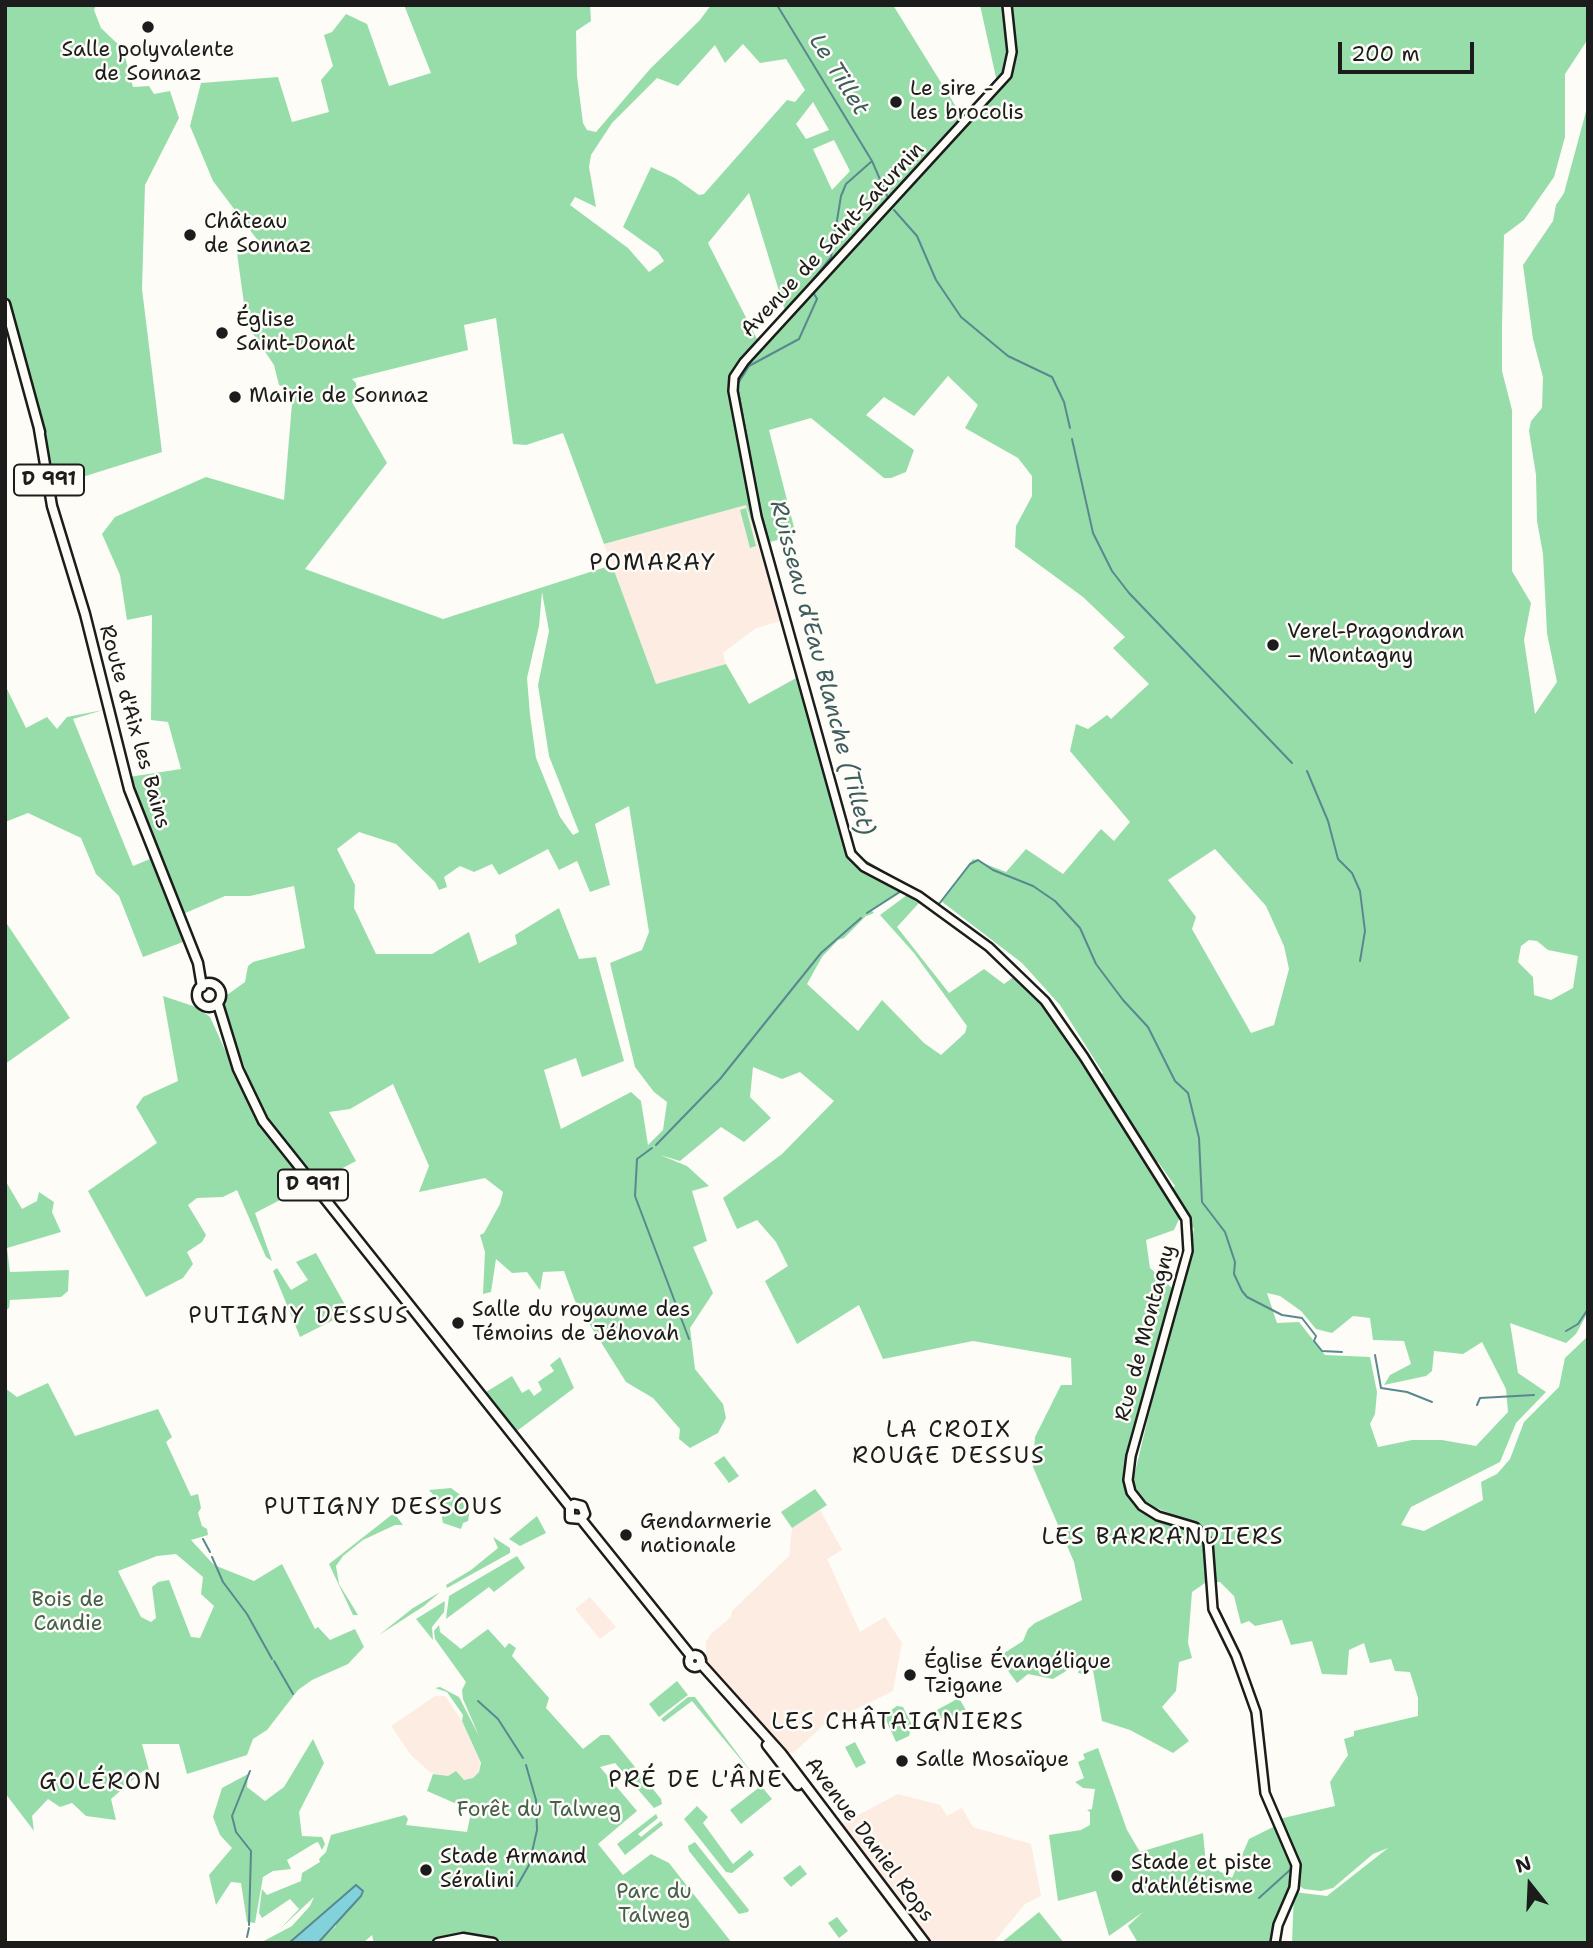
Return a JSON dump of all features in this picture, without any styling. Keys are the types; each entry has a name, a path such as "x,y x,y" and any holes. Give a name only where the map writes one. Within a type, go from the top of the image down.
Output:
{"main road":[{"name":"Avenue de Saint-Saturnin","path":"908,889 860,864 851,854 844,835 753,502 733,387 736,372 749,356 1007,75 1012,51 1007,5"},
{"name":"Route d'Aix les Bains","path":"5,304 39,429 52,506 134,803 198,962 211,984"},
{"name":"Rue de Montagny","path":"908,889 1007,961 1051,1008 1185,1219 1188,1251 1131,1456 1128,1480 1131,1492 1147,1509 1158,1516 1195,1527 1206,1537 1213,1609 1236,1656 1256,1712 1265,1793 1297,1872 1294,1888 1278,1925 1275,1943"},
{"name":"Route d'Aix les Bains","path":"198,962 202,987"},
{"path":"211,984 220,991 214,1006 200,1003 198,993 202,987 211,984"},
{"name":"D 991","path":"214,1006 263,1121 453,1356 462,1371"},
{"name":"D 991","path":"422,1320 462,1371"},
{"path":"441,1347 453,1356"},
{"name":"Avenue Daniel Rops","path":"462,1371 572,1506 570,1518 581,1519 691,1656 690,1664 698,1665 757,1734 825,1820 850,1845 925,1943"},
{"path":"438,1943 463,1938 493,1943"}],"shaded area":[{"path":"746,505 781,621 756,628 723,653 726,664 656,684 604,544"},
{"path":"820,1510 842,1550 827,1559 860,1632 885,1617 902,1643 893,1691 824,1725 793,1753 787,1753 782,1751 706,1666 706,1642 711,1634 731,1617 732,1611 789,1556 792,1528"},
{"path":"590,1597 616,1627 600,1639 575,1609"},
{"path":"435,1696 445,1696 462,1721 480,1762 479,1772 473,1778 464,1780 431,1773 411,1755 391,1726"},
{"path":"898,1794 940,1805 947,1816 962,1808 973,1827 1031,1844 1041,1896 1025,1904 993,1943 931,1943 841,1824"}],"green space":[{"path":"5,5 96,5 94,10 101,28 123,49 133,87 149,86 154,94 170,91 179,118 145,185 142,289 162,452 57,485 5,291"},
{"path":"404,5 590,5 591,21 576,31 577,76 583,123 587,130 596,132 650,69 700,20 711,5 893,5 963,118 997,82 980,5 1588,5 1588,39 1565,74 1565,137 1554,177 1524,220 1504,235 1502,371 1512,410 1512,571 1531,603 1524,640 1535,714 1557,682 1547,633 1543,554 1537,521 1536,475 1529,431 1531,421 1542,408 1543,377 1533,339 1523,265 1553,221 1556,205 1564,193 1588,104 1588,1312 1576,1334 1566,1343 1510,1323 1518,1373 1546,1392 1516,1423 1500,1462 1411,1507 1401,1525 1424,1531 1483,1500 1481,1482 1497,1474 1510,1459 1524,1422 1559,1387 1565,1358 1588,1336 1588,1943 1292,1943 1294,1892 1327,1896 1388,1848 1373,1854 1333,1888 1321,1891 1304,1889 1298,1885 1299,1865 1279,1819 1335,1806 1330,1782 1348,1755 1344,1739 1354,1736 1354,1731 1418,1716 1418,1698 1410,1672 1395,1671 1391,1659 1370,1663 1364,1643 1349,1650 1347,1675 1322,1674 1312,1641 1291,1645 1282,1620 1255,1626 1249,1621 1241,1624 1234,1596 1220,1582 1205,1583 1192,1592 1188,1643 1192,1658 1179,1662 1176,1691 1162,1707 1189,1741 1173,1753 1130,1730 1102,1721 1092,1665 1085,1665 1090,1669 1089,1675 1078,1673 1080,1665 1076,1665 1053,1679 1028,1674 1017,1683 998,1657 1023,1641 1028,1629 1035,1623 1082,1600 1074,1562 1033,1467 1035,1437 1061,1385 1072,1385 1071,1358 973,1341 883,1359 859,1305 797,1344 765,1281 788,1266 776,1242 757,1220 737,1229 723,1198 782,1154 834,1101 800,1072 782,1079 753,1067 750,1097 771,1118 744,1142 721,1127 680,1161 660,1155 687,1166 709,1186 692,1191 707,1241 693,1247 713,1293 690,1328 695,1369 723,1404 726,1418 718,1433 690,1448 679,1439 680,1429 653,1398 626,1382 575,1301 564,1271 543,1272 540,1290 527,1272 512,1273 496,1259 491,1292 483,1294 485,1252 480,1235 484,1233 500,1204 503,1192 485,1178 419,1192 429,1166 393,1084 350,1109 329,1112 356,1161 316,1182 270,1124 256,1099 222,1004 227,995 245,982 248,966 253,962 305,948 294,886 250,896 225,896 183,914 129,777 181,769 168,722 151,720 152,615 127,620 120,575 102,534 115,517 206,477 284,500 293,391 279,385 274,365 247,325 237,253 262,246 213,181 190,126 201,83 278,77 292,122 329,112 321,80 333,66 324,35 332,32 346,14 367,24 389,86 431,73","holes":["743,44 760,63 786,59 805,90 795,102 787,100 704,194 699,195 675,178 651,167 623,227 658,252 664,261 649,272 628,248 570,205 575,197 596,207 589,167 591,155 612,123 657,78 678,86 715,45 725,63","813,102 829,130 806,139 796,124","834,140 850,171 832,190 813,149","749,193 786,314 759,343 708,243","496,318 513,444 526,445 563,433 604,544 746,505 759,545 796,535 769,430 811,418 884,478 891,478 906,472 914,450 866,415 884,397 914,416 948,376 978,405 965,428 1018,458 1032,476 1032,496 1016,526 1015,547 1083,597 1125,637 1113,648 1149,684 1111,719 1107,715 1088,729 1076,724 1070,751 1130,822 1114,841 1101,829 1063,874 1026,849 1006,872 973,859 941,901 1022,963 1060,1005 1103,1073 1092,1079 1052,1016 1015,976 1004,984 984,969 949,993 897,927 919,903 907,895 880,915 914,953 967,1026 965,1033 941,1055 924,1043 882,1000 858,1031 807,984 822,957 838,940 844,938 866,916 874,913 872,911 905,890 855,864 840,828 798,677 749,704 726,664 656,684 612,565 443,619 305,569 387,463 352,402 357,394 356,383 352,379 468,350 464,325","542,592 549,631 538,685 549,756 579,832 573,835 560,817 536,758 527,678 539,626","629,806 649,932 642,950 610,963 635,1067 654,1092 667,1102 663,1130 648,1145 641,1101 631,1092 561,1129 544,1070 576,1058 582,1077 624,1061 596,957 579,959 559,908 515,935 517,944 479,963 469,932 432,954 376,954 354,908 355,885 337,849 359,832 396,844 435,882 439,890 447,887 444,877 460,866 474,872 492,864 499,875 548,849 559,870 577,861 590,892 610,885 595,824","1215,849 1266,906 1284,946 1289,969 1274,1025 1251,1033 1192,929 1196,917 1168,880","1529,940 1537,941 1548,950 1578,956 1573,988 1551,1000 1534,995 1533,977 1518,962 1521,946","1158,1162 1175,1186 1171,1190 1194,1229 1133,1480 1140,1497 1147,1504 1198,1525 1192,1530 1143,1510 1128,1494 1124,1483 1129,1451 1172,1288 1150,1268 1146,1240 1174,1230 1180,1217 1148,1168","1267,1293 1280,1296 1301,1311 1316,1329 1332,1333 1353,1316 1370,1318 1373,1340 1404,1341 1411,1364 1390,1375 1384,1385 1426,1376 1432,1371 1434,1351 1463,1354 1482,1342 1506,1389 1508,1412 1476,1446 1442,1440 1412,1440 1378,1447 1370,1424 1375,1414 1377,1392 1370,1357 1325,1355 1299,1322 1277,1323"]},
{"path":"746,508 756,546 750,548 740,510"},
{"path":"7,689 26,728 47,717 57,729 67,717 103,710 73,719 133,866 150,859 183,942 143,957 119,896 96,874 81,838 28,813 5,822"},
{"path":"5,921 70,1018 5,1064"},
{"path":"163,996 196,1007 210,1017 257,1120 307,1186 255,1213 272,1261 266,1257 237,1190 223,1197 197,1198 188,1205 206,1235 202,1242 187,1252 193,1264 183,1278 146,1297 88,1191 157,1143 136,1107 143,1097 178,1081"},
{"path":"5,1180 22,1209 37,1201 39,1192 54,1202 52,1212 61,1232 7,1248 10,1272 69,1270 68,1291 61,1297 10,1300 9,1308 5,1311"},
{"path":"316,1253 349,1312 300,1337 273,1271 277,1268 291,1290 308,1280 296,1262"},
{"path":"560,1357 574,1388 517,1431 486,1392 512,1376 522,1393 529,1389 534,1396 542,1390 538,1382 554,1371 550,1365"},
{"name":"Bois de Candie","path":"48,1383 75,1436 158,1409 172,1437 166,1442 191,1496 198,1494 201,1508 198,1513 202,1526 207,1529 208,1535 191,1540 214,1565 254,1581 282,1564 315,1629 318,1627 330,1640 355,1629 364,1647 348,1664 312,1680 298,1690 267,1730 253,1739 247,1755 187,1774 179,1744 142,1744 149,1770 143,1771 111,1799 116,1820 86,1816 72,1803 60,1807 48,1799 32,1816 34,1831 5,1793 5,1388 17,1397","holes":["176,1554 203,1577 201,1594 214,1606 200,1638 191,1637 169,1580 158,1582 152,1587 156,1618 151,1622 141,1617 118,1571 157,1556"]},
{"path":"724,1456 739,1476 729,1483 714,1463"},
{"path":"451,1488 467,1500 470,1509 468,1521 463,1523 461,1529 443,1523 439,1501 429,1490"},
{"path":"815,1489 827,1505 792,1528 781,1512"},
{"path":"394,1513 403,1525 395,1525 363,1540 343,1556 336,1566 339,1584 358,1615 353,1615 329,1564"},
{"path":"537,1516 546,1533 520,1546 509,1539"},
{"path":"493,1537 510,1548 510,1553 447,1588 446,1585 471,1570 498,1548"},
{"path":"517,1556 525,1568 494,1592 489,1587 446,1619 449,1596"},
{"path":"440,1592 424,1606 379,1635 413,1608"},
{"path":"445,1601 444,1612 432,1627 433,1640 416,1619"},
{"path":"439,1625 440,1632 461,1649 488,1629 505,1648 509,1643 516,1648 512,1656 549,1698 546,1708 583,1749 601,1735 609,1735 661,1799 662,1804 654,1808 615,1763 600,1767 637,1811 598,1844 623,1875 651,1854 669,1863 732,1943 508,1943 495,1939 490,1943 374,1943 372,1935 363,1943 318,1943 336,1926 329,1909 289,1943 260,1943 292,1926 310,1906 314,1897 279,1930 299,1909 290,1899 262,1918 259,1913 262,1889 267,1895 301,1881 302,1873 320,1862 331,1835 405,1815 408,1819 406,1825 467,1832 470,1817 466,1808 427,1791 433,1774 448,1776 456,1771 464,1780 473,1778 479,1772 481,1763 462,1721 463,1715 447,1692 435,1688 440,1687 459,1697 479,1736 463,1699 462,1690 466,1682 435,1639 434,1631"},
{"path":"677,1681 688,1695 659,1717 649,1704"},
{"path":"688,1697 695,1697 752,1773 692,1701 664,1722 661,1719"},
{"path":"959,1698 967,1712 944,1723 937,1710"},
{"path":"897,1706 903,1707 912,1725 909,1736 896,1742 884,1715"},
{"path":"313,1739 324,1763 299,1812 302,1836 322,1837 325,1844 322,1850 318,1842 315,1843 287,1860 291,1869 273,1871 263,1877 255,1923 247,1922 241,1883 231,1882 216,1905 209,1875 232,1848 220,1835 213,1817 222,1788 248,1774 247,1787 265,1801 284,1787"},
{"path":"855,1742 866,1763 856,1768 845,1747"},
{"path":"1098,1748 1127,1830 1140,1852 1203,1833 1206,1864 1232,1878 1249,1839 1275,1826 1293,1863 1292,1884 1280,1909 1273,1943 1138,1943 1128,1926 1143,1912 1109,1936 1096,1891 1058,1901 1049,1835 1081,1830 1090,1825 1090,1812 1087,1810 1092,1809 1095,1789 1083,1788 1075,1782 1084,1778 1078,1762 1085,1759 1083,1754"},
{"path":"761,1786 772,1799 741,1824 730,1810"},
{"path":"697,1806 708,1817 703,1823 733,1864 750,1850 754,1855 732,1873 726,1872 684,1819"},
{"path":"656,1814 658,1818 638,1834 641,1837 661,1821 663,1825 625,1855 617,1844"},
{"path":"695,1842 748,1912 739,1914 689,1851 688,1846"},
{"path":"800,1865 807,1874 791,1887 783,1878"},
{"path":"1039,1912 1064,1943 1001,1943"},
{"path":"837,1917 848,1931 839,1938 828,1923"}],"water":[{"path":"356,1885 363,1891 361,1896 318,1943 289,1943"}],"waterway":[{"name":"Le Tillet","path":"777,5 872,161 889,200"},
{"name":"Ruisseau d'Eau Blanche (Tillet)","path":"808,286 831,257 841,196 846,184 872,161"},
{"path":"894,210 917,236 936,280 961,317 1008,356 1052,377 1064,402 1070,428"},
{"name":"Ruisseau d'Eau Blanche (Tillet)","path":"810,695 759,505 737,385 749,366 799,339 817,299 812,290"},
{"path":"1072,439 1093,533 1112,571 1129,593 1292,763"},
{"path":"1307,771 1328,821 1338,859 1352,873 1360,891 1365,931 1360,961"},
{"name":"Ruisseau d'Eau Blanche (Tillet)","path":"852,845 860,858 939,904 970,864 978,860 993,870 1033,886 1055,901 1080,928 1096,964 1148,1027 1175,1081 1188,1093 1199,1138 1202,1202 1225,1232 1235,1262 1234,1274 1242,1291 1247,1297 1282,1315 1302,1318 1316,1336 1314,1341 1322,1351 1342,1352"},
{"path":"867,913 901,891"},
{"path":"656,1145 720,1079 821,953 861,918"},
{"path":"652,1148 637,1159 635,1196 689,1339"},
{"name":"Ruisseau d'Eau Blanche (Tillet)","path":"1566,1331 1578,1324 1588,1309"},
{"name":"Ruisseau d'Eau Blanche (Tillet)","path":"1375,1355 1381,1388 1407,1392 1432,1402"},
{"name":"Ruisseau d'Eau Blanche (Tillet)","path":"1477,1405 1480,1398 1534,1395"},
{"path":"203,1539 210,1552"},
{"path":"212,1557 223,1582 247,1614 272,1659"},
{"path":"274,1661 293,1694"},
{"path":"478,1701 498,1719 523,1758"},
{"path":"517,1886 529,1865 537,1830 536,1800 526,1765"},
{"path":"249,1925 251,1851 236,1832 232,1816 250,1771"},
{"path":"1259,1898 1291,1869"},
{"path":"247,1937 249,1928"}],"place":[{"name":"Salle polyvalente de Sonnaz","path":"148,27"},
{"name":"Le sire - les brocolis","path":"896,102"},
{"name":"Château de Sonnaz","path":"190,235"},
{"name":"Église Saint-Donat","path":"222,333"},
{"name":"Mairie de Sonnaz","path":"235,397"},
{"name":"Verel-Pragondran – Montagny","path":"1273,645"},
{"name":"Salle du royaume des Témoins de Jéhovah","path":"458,1323"},
{"name":"Gendarmerie nationale","path":"626,1535"},
{"name":"Église Évangélique Tzigane","path":"910,1675"},
{"name":"Salle Mosaïque","path":"902,1761"},
{"name":"Stade Armand Séralini","path":"426,1870"},
{"name":"Stade et piste d'athlétisme","path":"1117,1876"}],"district":[{"name":"POMARAY","path":"653,564"},
{"name":"PUTIGNY DESSUS","path":"299,1317"},
{"name":"LA CROIX ROUGE DESSUS","path":"949,1444"},
{"name":"PUTIGNY DESSOUS","path":"384,1508"},
{"name":"LES BARRANDIERS","path":"1163,1538"},
{"name":"LES CHÂTAIGNIERS","path":"898,1723"},
{"name":"PRÉ DE L'ÂNE","path":"696,1781"},
{"name":"GOLÉRON","path":"101,1783"}],"park label":[{"name":"Forêt du Talweg","path":"539,1811"},
{"name":"Parc du Talweg","path":"654,1905"}]}
